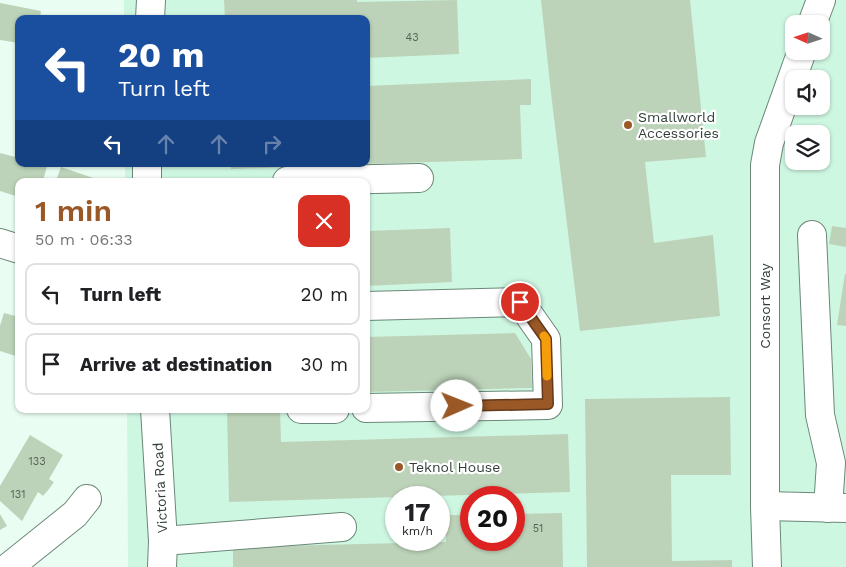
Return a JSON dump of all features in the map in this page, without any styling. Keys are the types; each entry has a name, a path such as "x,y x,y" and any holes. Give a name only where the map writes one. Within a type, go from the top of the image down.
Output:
{"street":[{"path":"150,15 151,0"},
{"path":"815,15 821,0"},
{"name":"Consort Way","path":"767,567 765,506 764,166 769,144 799,60"},
{"path":"370,179 419,178"},
{"path":"765,506 837,508 831,463 820,415 812,236"},
{"path":"0,243 15,247"},
{"path":"370,306 520,302 546,339 548,404 370,408"},
{"name":"Victoria Road","path":"155,413 163,554"},
{"path":"9,567 74,514 86,499"},
{"path":"163,554 342,527"}],"shaded area":[{"path":"124,0 846,0 846,567 128,567 127,413 370,413 370,178 125,178 125,167 370,167 370,15 124,15"}],"building":[{"path":"224,0 357,0 357,2 457,0 459,54 370,58 370,15 225,15"},
{"path":"541,0 690,0 706,157 645,162 654,243 713,235 720,316 580,331"},
{"path":"0,3 41,11 40,15 15,15 15,42 0,40"},
{"path":"531,79 531,105 520,105 522,159 370,164 370,86"},
{"path":"0,153 15,157 15,167 47,167 44,178 15,178 15,196 0,191"},
{"path":"61,167 93,178 57,178"},
{"path":"231,167 286,167 231,169"},
{"path":"832,226 846,228 846,247 829,244"},
{"path":"450,228 452,282 370,286 370,231"},
{"path":"846,274 846,326 837,325"},
{"path":"4,313 15,316 15,356 0,351 0,326"},
{"path":"515,333 531,359 532,388 370,392 370,337"},
{"path":"730,397 731,475 671,475 672,561 732,560 732,567 587,567 585,399"},
{"name":"Teknol House","path":"227,413 280,413 281,442 568,434 570,492 525,493 525,486 460,486 460,495 450,496 450,486 385,486 385,497 229,502"},
{"path":"30,435 63,455 49,479 54,482 43,496 38,492 22,521 0,501 0,486"},
{"path":"562,513 563,567 233,567 233,547 385,543 385,551 450,551 450,515 460,515 460,551 525,551 525,514"},
{"path":"0,514 7,526 0,530"}],"slow traffic":[{"path":"544,336 546,339 547,376"}],"place":[{"name":"Smallworld Accessories","path":"628,125"},
{"name":"Teknol House","path":"399,467"}],"route":[{"path":"457,406 548,404 546,339 520,302"}]}
